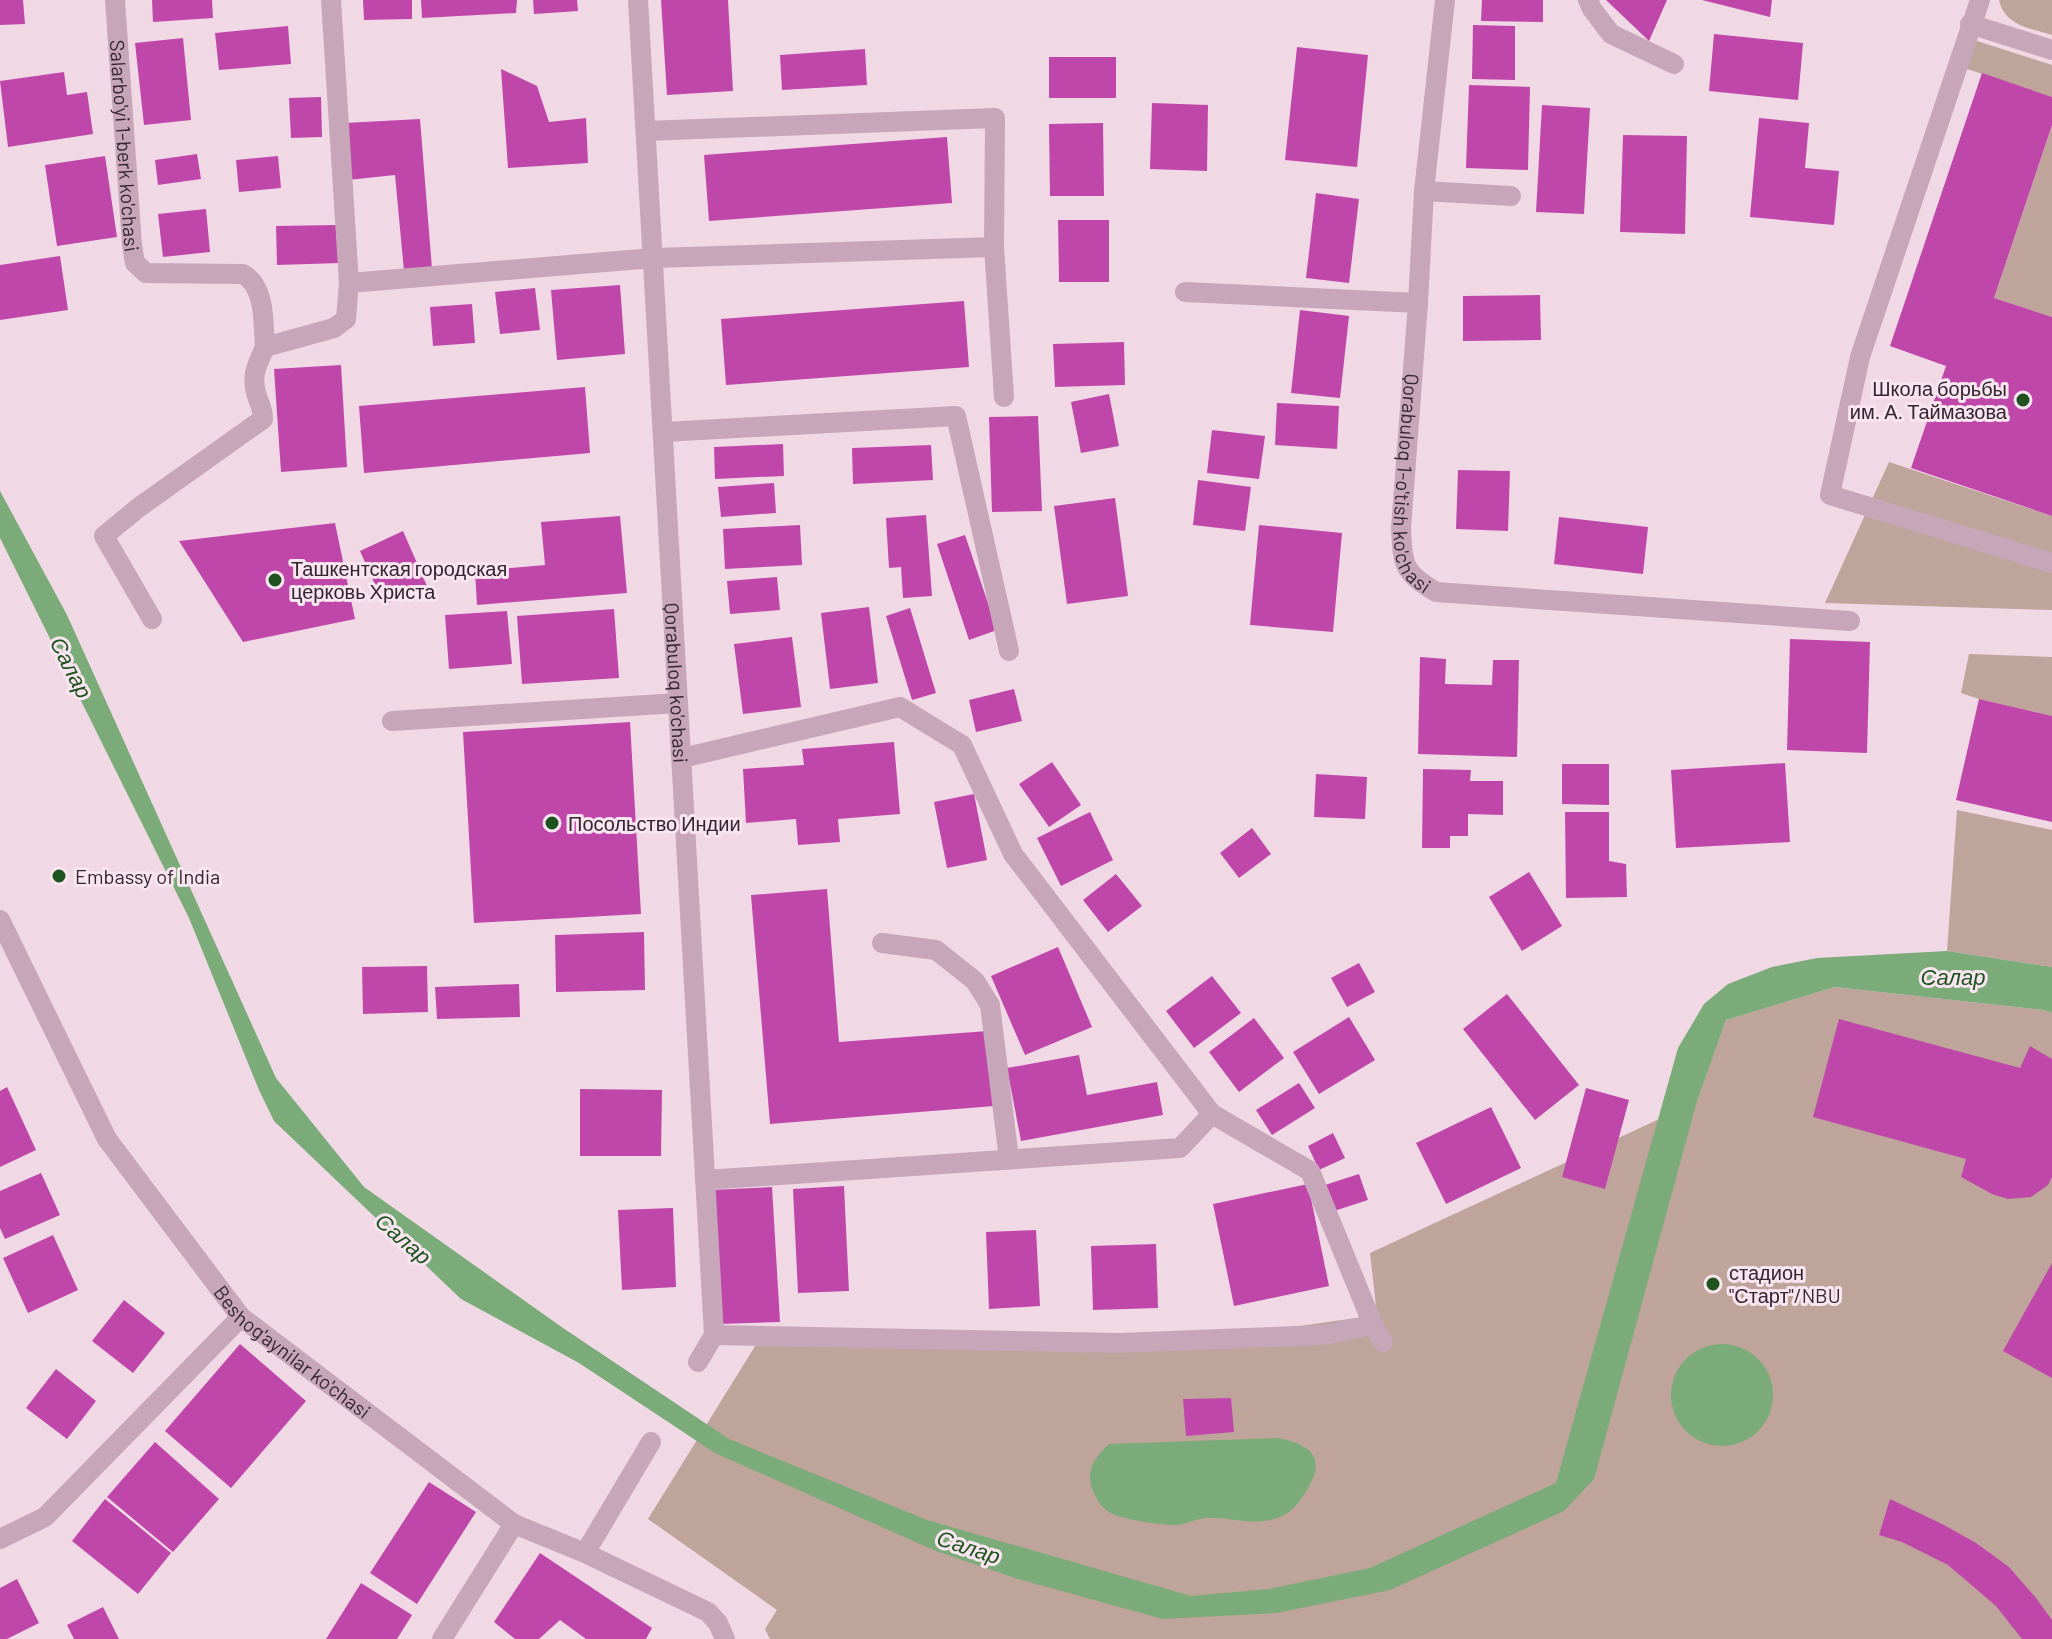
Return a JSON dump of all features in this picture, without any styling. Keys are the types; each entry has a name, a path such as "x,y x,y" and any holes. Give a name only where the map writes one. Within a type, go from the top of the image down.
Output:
{"street":[{"name":"Salarbo'yi 1-berk ko'chasi","path":"115,0 135,263 146,273 243,274 250,278 259,290 265,347"},
{"path":"152,619 104,536 138,508 263,419 253,374 265,347 334,328 346,319 349,283 331,0"},
{"name":"Qorabuloq ko'chasi","path":"638,0 714,1335"},
{"name":"Qorabuloq 1-o'tish ko'chasi","path":"1445,0 1424,191 1401,528 1407,571 1436,592 1850,621"},
{"path":"1588,0 1611,34 1674,64"},
{"path":"1980,0 1860,357 1830,495 2052,563"},
{"path":"1970,24 2052,50"},
{"path":"646,131 995,118 994,247 1004,397"},
{"path":"1424,191 1511,196"},
{"path":"349,283 654,258 994,247"},
{"path":"1185,292 1418,303"},
{"path":"664,432 956,416 1009,651"},
{"path":"392,721 678,703"},
{"path":"682,758 900,707 962,745 1013,854 1212,1114 1310,1171 1378,1333 1118,1343 714,1335 698,1362"},
{"name":"Beshog'aynilar ko'chasi","path":"0,920 107,1139 241,1317 514,1524 585,1553 708,1612 718,1623 725,1639"},
{"path":"882,943 936,950 975,981 990,1005 1009,1159"},
{"path":"705,1180 1180,1148 1212,1114"},
{"path":"0,1539 45,1517 241,1317"},
{"path":"585,1553 651,1442"},
{"path":"442,1639 514,1524"}],"shaded area":[{"path":"1999,0 2052,0 2052,35 2013,21 2002,9"},
{"path":"1974,40 2052,65 2052,97 1964,68"},
{"path":"2052,125 2052,317 1994,298"},
{"path":"1889,462 2052,516 2052,610 1825,603"},
{"path":"1969,654 2052,657 2052,716 1961,693"},
{"path":"1957,810 2052,830 2052,967 1947,951"},
{"name":"стадион \"Старт\"/NBU","path":"1835,987 2052,1013 2052,1639 770,1639 765,1629 777,1610 648,1519 757,1343 1165,1345 1377,1315 1370,1253 1696,1102 1726,1020"}],"water":[{"name":"Салар","path":"0,491 67,615 276,1078 364,1187 563,1328 729,1439 927,1520 1191,1596 1269,1589 1370,1568 1556,1483 1678,1048 1704,1004 1728,984 1772,967 1817,958 1947,951 2052,967 2052,1013 1835,987 1726,1020 1697,1101 1594,1479 1564,1511 1390,1590 1276,1613 1163,1619 1018,1579 936,1551 715,1453 579,1363 461,1299 274,1121 189,918 0,538"},
{"path":"1722,1344 1742,1348 1758,1359 1769,1375 1773,1395 1769,1415 1758,1431 1742,1442 1722,1446 1702,1442 1686,1431 1675,1415 1671,1395 1675,1375 1686,1359 1702,1348"},
{"path":"1279,1438 1301,1445 1316,1463 1312,1481 1303,1496 1288,1513 1274,1519 1254,1522 1205,1518 1175,1525 1140,1521 1106,1510 1091,1485 1092,1466 1109,1444"}],"building":[{"path":"0,0 23,0 25,24 0,25"},
{"path":"152,0 212,0 213,18 153,22"},
{"path":"363,0 412,0 412,19 364,20"},
{"path":"421,0 517,0 516,13 422,18"},
{"path":"533,0 577,0 578,11 534,14"},
{"path":"661,0 728,0 733,91 667,95"},
{"path":"1482,0 1543,0 1543,22 1481,21"},
{"path":"1606,0 1667,0 1649,41"},
{"path":"1702,0 1772,0 1770,17"},
{"path":"1473,25 1515,26 1515,80 1472,79"},
{"path":"288,26 291,64 219,70 215,33"},
{"path":"1714,34 1803,43 1798,100 1709,91"},
{"path":"183,38 191,120 144,125 135,43"},
{"path":"1297,47 1368,55 1357,167 1285,160"},
{"path":"865,49 867,85 782,90 780,55"},
{"path":"1049,57 1116,57 1116,98 1049,98"},
{"path":"501,69 537,86 549,122 586,118 588,163 508,168"},
{"path":"64,72 67,95 87,92 93,134 8,147 0,81"},
{"path":"1982,73 2052,97 2052,125 1994,298 2052,317 2052,516 1911,468 1946,366 1890,346"},
{"path":"1469,85 1530,87 1528,170 1466,168"},
{"path":"321,97 322,137 291,138 289,98"},
{"path":"1152,103 1208,105 1207,171 1150,169"},
{"path":"1542,105 1590,108 1584,214 1536,212"},
{"path":"1759,118 1809,123 1805,168 1839,171 1834,225 1750,217"},
{"path":"420,119 432,269 404,271 395,175 348,180 345,123"},
{"path":"1103,123 1104,196 1050,196 1049,124"},
{"path":"1623,135 1687,136 1685,234 1620,232"},
{"path":"947,137 952,203 709,221 704,155"},
{"path":"197,154 201,179 158,185 155,160"},
{"path":"105,156 117,237 57,246 45,165"},
{"path":"278,156 281,188 239,192 236,160"},
{"path":"1316,193 1359,199 1349,283 1306,278"},
{"path":"206,209 210,252 163,257 158,214"},
{"path":"1058,220 1109,220 1109,282 1059,282"},
{"path":"339,225 340,263 277,265 276,226"},
{"path":"60,256 68,310 0,320 0,265"},
{"path":"620,285 625,354 557,360 551,290"},
{"path":"535,288 540,330 500,334 495,292"},
{"path":"1540,295 1541,340 1463,341 1463,296"},
{"path":"964,301 969,367 726,385 721,319"},
{"path":"472,304 475,343 433,346 430,307"},
{"path":"1300,310 1349,316 1340,398 1291,393"},
{"path":"1124,342 1125,385 1055,387 1053,344"},
{"path":"341,365 347,467 281,472 274,369"},
{"path":"585,387 590,453 364,473 359,406"},
{"path":"1109,394 1119,446 1081,453 1071,402"},
{"path":"1277,403 1339,406 1337,449 1275,445"},
{"path":"1038,416 1042,511 992,512 989,417"},
{"path":"1212,430 1265,436 1259,479 1207,473"},
{"path":"783,444 784,476 715,479 714,447"},
{"path":"931,445 933,480 853,484 852,448"},
{"path":"1458,470 1510,471 1508,531 1456,529"},
{"path":"1198,480 1251,487 1245,531 1193,525"},
{"path":"774,483 776,513 721,517 718,487"},
{"path":"1115,498 1128,596 1067,604 1054,506"},
{"path":"926,515 932,596 903,598 901,567 889,568 886,518"},
{"path":"620,516 627,593 477,605 475,571 545,565 541,522"},
{"path":"1559,517 1648,527 1643,574 1554,564"},
{"name":"Ташкентская городская церковь Христа","path":"335,523 355,619 243,642 179,541"},
{"path":"800,525 802,565 725,569 723,529"},
{"path":"1259,525 1342,533 1333,632 1250,625"},
{"path":"403,531 427,586 384,605 360,551"},
{"path":"965,535 997,630 969,640 937,544"},
{"path":"777,577 780,610 730,614 727,581"},
{"path":"869,607 878,683 830,689 821,613"},
{"path":"910,608 936,693 912,700 886,616"},
{"path":"614,609 619,678 522,684 517,616"},
{"path":"507,611 512,664 449,669 445,615"},
{"path":"792,637 801,707 743,714 734,644"},
{"path":"1790,639 1870,642 1867,753 1787,750"},
{"path":"1420,657 1446,659 1445,684 1492,685 1493,660 1519,660 1517,757 1418,754"},
{"path":"1014,689 1022,721 976,732 969,700"},
{"path":"1979,699 2052,716 2052,822 1956,800"},
{"name":"Посольство Индии","path":"630,722 641,914 474,923 463,732"},
{"path":"894,742 900,814 838,819 840,842 798,845 796,819 746,823 743,769 804,765 802,749"},
{"path":"1052,762 1081,805 1049,827 1019,784"},
{"path":"1785,763 1790,842 1676,848 1671,770"},
{"path":"1562,764 1609,764 1609,805 1562,804"},
{"path":"1423,769 1471,770 1470,781 1503,781 1503,815 1468,814 1468,836 1450,836 1450,848 1422,848"},
{"path":"1316,774 1367,777 1365,819 1314,817"},
{"path":"974,794 987,860 947,868 934,802"},
{"path":"1090,812 1113,860 1061,886 1037,838"},
{"path":"1565,812 1609,812 1609,861 1626,864 1627,897 1566,898"},
{"path":"1252,828 1271,854 1239,878 1220,853"},
{"path":"1529,872 1562,926 1522,951 1489,897"},
{"path":"1116,874 1142,906 1108,932 1083,900"},
{"path":"827,889 839,1042 988,1031 994,1106 770,1124 751,895"},
{"path":"644,932 645,990 556,992 555,935"},
{"path":"1058,947 1092,1027 1025,1055 991,976"},
{"path":"1359,963 1375,992 1347,1007 1331,978"},
{"path":"427,966 428,1012 363,1014 362,967"},
{"path":"1212,976 1241,1013 1194,1048 1166,1011"},
{"path":"519,984 520,1017 437,1019 435,987"},
{"path":"1507,994 1579,1085 1535,1120 1463,1029"},
{"path":"1349,1017 1375,1060 1319,1094 1293,1052"},
{"path":"1254,1018 1284,1058 1239,1092 1209,1052"},
{"path":"1839,1019 2020,1068 2030,1046 2052,1059 2052,1177 2048,1185 2031,1197 2008,1199 1961,1177 1966,1159 1813,1117"},
{"path":"1079,1055 1087,1095 1157,1082 1163,1115 1021,1141 1007,1068"},
{"path":"1299,1083 1315,1108 1272,1135 1256,1110"},
{"path":"7,1087 36,1150 0,1167 0,1091"},
{"path":"1586,1088 1629,1100 1605,1189 1562,1177"},
{"path":"580,1089 662,1090 661,1156 580,1156"},
{"path":"1491,1107 1521,1168 1446,1204 1416,1143"},
{"path":"1333,1133 1345,1158 1319,1170 1308,1146"},
{"path":"41,1173 60,1215 5,1239 0,1228 0,1191"},
{"path":"1359,1174 1368,1200 1334,1211 1325,1185"},
{"path":"1308,1184 1329,1286 1234,1306 1213,1204"},
{"path":"844,1186 849,1291 798,1293 793,1189"},
{"path":"772,1187 780,1322 719,1324 711,1190"},
{"path":"673,1208 676,1287 622,1290 618,1210"},
{"path":"1036,1230 1040,1306 989,1309 986,1232"},
{"path":"53,1235 78,1290 28,1313 3,1258"},
{"path":"1156,1244 1158,1308 1093,1310 1091,1246"},
{"path":"2052,1263 2052,1378 2003,1351"},
{"path":"124,1300 165,1333 133,1373 92,1341"},
{"path":"240,1344 306,1401 231,1488 165,1431"},
{"path":"56,1369 96,1401 67,1439 26,1408"},
{"path":"1231,1398 1234,1432 1186,1436 1183,1399"},
{"path":"155,1442 219,1499 173,1552 107,1497"},
{"path":"429,1482 476,1512 417,1604 370,1573"},
{"path":"105,1499 171,1553 138,1594 72,1541"},
{"path":"1890,1499 1976,1543 2009,1567 2052,1620 2052,1639 2022,1639 1996,1606 1948,1565 1902,1542 1879,1535"},
{"path":"540,1553 652,1628 646,1639 586,1639 560,1620 539,1639 515,1639 494,1622"},
{"path":"17,1579 39,1623 7,1639 0,1639 0,1588"},
{"path":"361,1583 412,1615 397,1639 326,1639"},
{"path":"103,1607 119,1639 74,1639 67,1625"}],"place":[{"name":"Школа борьбы им. А. Таймазова","path":"2023,400"},
{"name":"Ташкентская городская церковь Христа","path":"275,580"},
{"name":"Посольство Индии","path":"552,823"},
{"name":"Embassy of India","path":"59,876"},
{"name":"стадион \"Старт\"/NBU","path":"1713,1284"}]}
